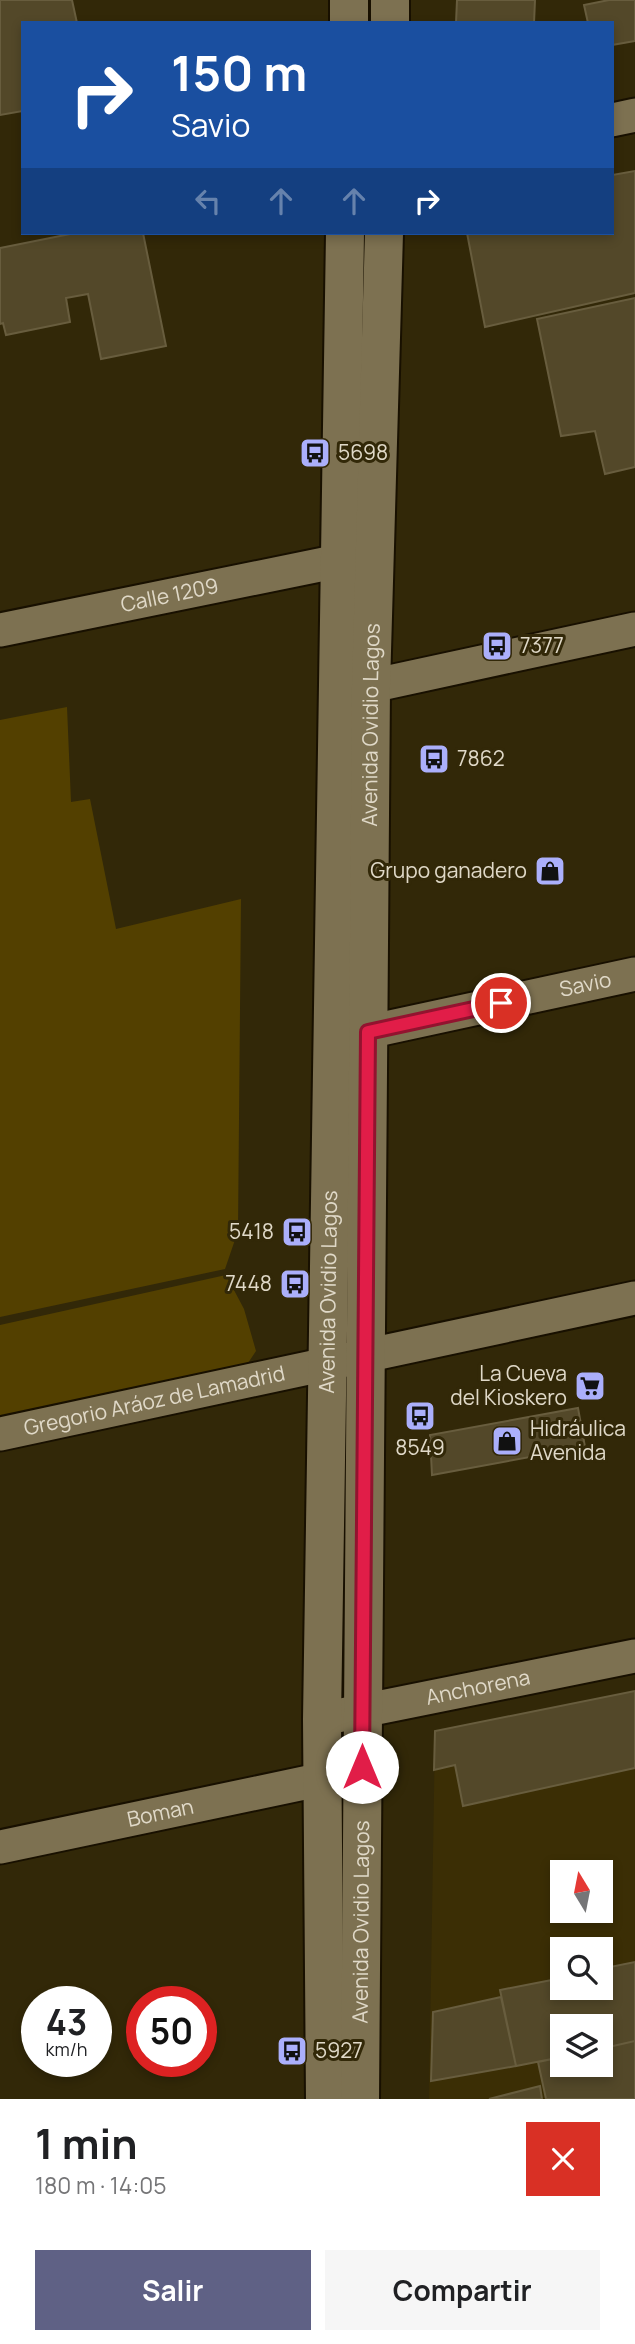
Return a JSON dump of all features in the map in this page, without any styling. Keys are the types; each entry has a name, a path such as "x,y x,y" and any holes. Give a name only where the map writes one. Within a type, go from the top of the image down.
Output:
{"main road":[{"path":"349,0 349,21"},
{"path":"390,0 390,21"},
{"name":"Avenida Ovidio Lagos","path":"345,235 339,561 354,688"},
{"name":"Avenida Ovidio Lagos","path":"360,2099 365,1356 350,1036 354,688 384,235"},
{"name":"Avenida Ovidio Lagos","path":"325,2099 322,1718 327,1363 350,1036"}],"street":[{"path":"614,120 635,115"},
{"name":"Calle 1209","path":"0,630 339,561"},
{"path":"354,688 635,629"},
{"name":"Savio","path":"350,1036 635,974"},
{"name":"Gregorio Aráoz de Lamadrid","path":"0,1434 635,1298"},
{"name":"Anchorena","path":"322,1718 635,1656"},
{"name":"Boman","path":"0,1847 323,1779"}],"shaded area":[{"path":"67,707 71,802 90,799 116,929 241,899 238,1231 225,1269 0,1317 0,720"},
{"path":"226,1275 244,1309 256,1351 244,1369 0,1422 0,1325"},
{"path":"635,1691 635,2099 542,2099 539,2086 489,2099 429,2099 435,1731"}],"building":[{"path":"0,0 72,0 77,21 21,21 21,111 0,115"},
{"path":"457,0 535,0 534,21 456,21"},
{"path":"609,0 635,0 635,41 614,45 614,21 588,21 584,5"},
{"path":"635,171 635,293 485,327 467,235 614,235 614,175"},
{"path":"65,235 143,235 166,346 101,359 88,294 66,298 70,322 6,335 3,323 0,324 0,248"},
{"path":"635,298 635,467 605,474 595,431 561,436 537,319"},
{"name":"Hidráulica Avenida","path":"578,1408 585,1447 432,1475 430,1435"},
{"path":"635,1691 635,1768 463,1806 455,1765 434,1770 435,1731"},
{"path":"635,1962 635,2041 613,2046 613,2014 550,2014 550,2059 516,2066 500,1990 550,1980 550,2000 613,2000 613,1966"},
{"path":"501,1997 516,2066 431,2081 433,2012"},
{"path":"635,2041 635,2099 546,2099 538,2062 550,2060 550,2077 613,2077 613,2046"},
{"path":"540,2086 542,2099 489,2099"}],"place":[{"name":"5698","path":"315,453"},
{"name":"7377","path":"497,646"},
{"name":"7862","path":"434,759"},
{"name":"Grupo ganadero","path":"550,871"},
{"name":"5418","path":"297,1232"},
{"name":"7448","path":"295,1284"},
{"name":"La Cueva del Kioskero","path":"590,1386"},
{"name":"8549","path":"420,1416"},
{"name":"Hidráulica Avenida","path":"507,1441"},
{"name":"5927","path":"292,2051"}],"route":[{"path":"362,1767 368,1032 501,1003"}]}
